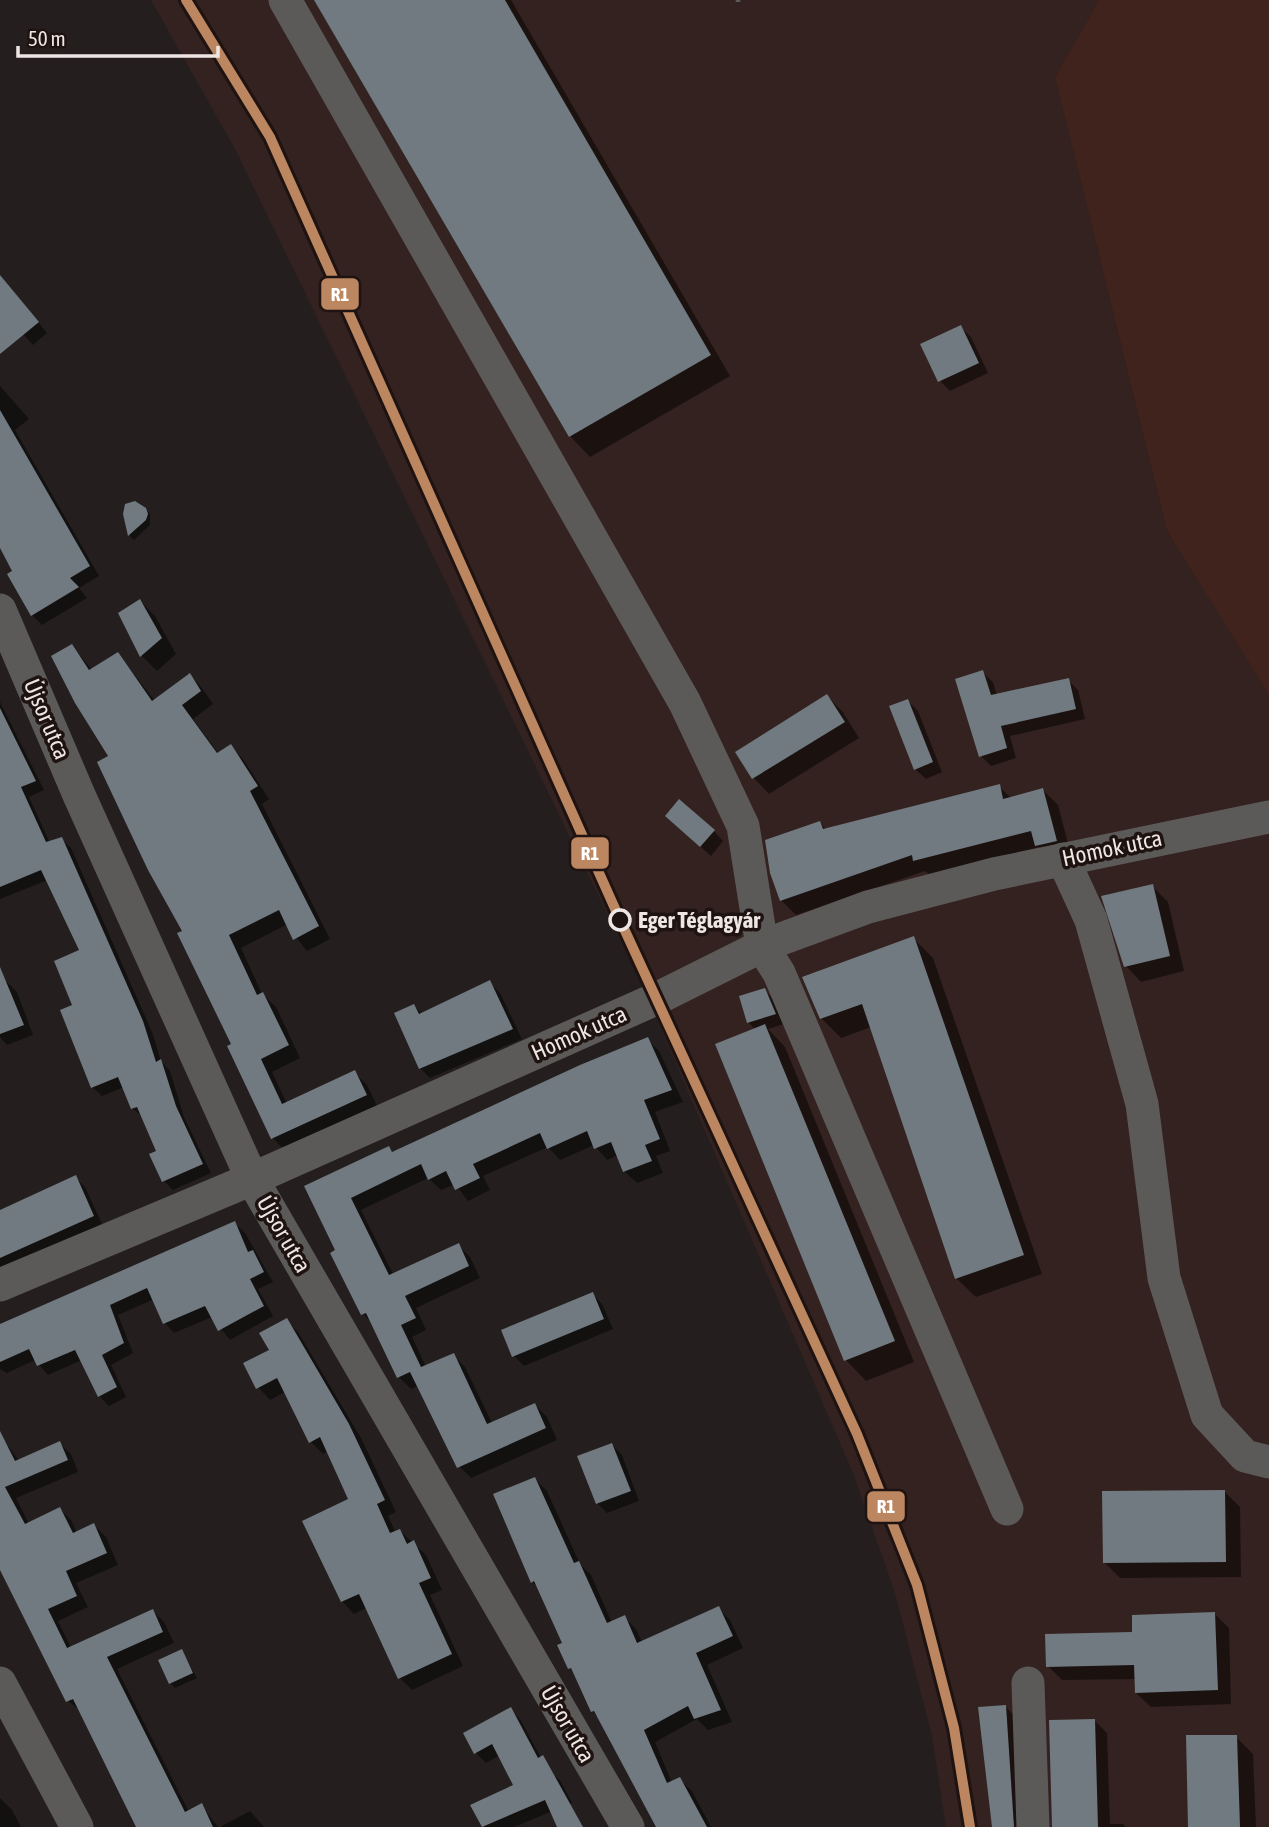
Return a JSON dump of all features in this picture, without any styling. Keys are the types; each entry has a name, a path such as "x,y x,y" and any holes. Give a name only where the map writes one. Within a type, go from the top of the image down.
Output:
{"street":[{"path":"285,0 685,703 743,826 762,946 779,973 1007,1509"},
{"name":"Újsor utca","path":"0,610 79,794 252,1179 628,1827"},
{"name":"Homok utca","path":"0,1285 252,1179 645,1003 762,946 868,907 1063,859 1263,817"},
{"path":"1063,859 1091,920 1142,1104 1164,1278 1207,1415 1245,1456 1269,1462"},
{"path":"0,1683 77,1827"},
{"path":"1028,1683 1033,1827"}],"shaded area":[{"path":"151,0 1099,0 1055,77 1167,531 1269,695 1269,1827 946,1827 932,1736 895,1593 853,1473 641,983 235,149"},
{"path":"1099,0 1269,0 1269,695 1167,531 1055,77"}],"building":[{"path":"314,0 505,0 711,355 569,437"},
{"path":"0,275 39,322 0,354"},
{"path":"961,325 979,363 938,382 920,344"},
{"path":"0,410 90,566 70,578 79,587 31,616 7,574 12,571 0,548"},
{"path":"135,501 146,508 148,514 146,520 128,536 123,514 125,504"},
{"path":"140,599 162,638 140,657 118,613"},
{"path":"72,644 89,670 118,652 152,701 190,673 201,691 182,705 217,753 231,744 258,786 250,791 319,926 293,940 279,910 229,935 257,995 263,992 289,1045 261,1059 282,1104 355,1070 367,1095 271,1139 227,1046 231,1044 177,933 182,931 148,870 97,762 108,756 75,703 51,656"},
{"path":"983,670 991,695 1069,678 1076,709 1001,726 1007,748 979,757 955,679"},
{"path":"827,694 845,722 752,779 735,752"},
{"path":"908,699 933,762 914,770 889,706"},
{"path":"0,708 36,781 21,787 46,842 62,837 143,1021 156,1062 161,1059 176,1106 203,1164 162,1182 149,1154 156,1151 137,1107 131,1109 118,1077 91,1088 60,1010 72,1005 54,961 79,950 41,870 0,887"},
{"path":"1000,784 1003,799 1043,788 1057,841 1035,846 1031,831 913,861 912,855 780,901 770,873 765,840 820,821 823,829"},
{"path":"679,799 715,830 700,847 665,816"},
{"path":"1153,884 1170,956 1124,967 1101,896"},
{"path":"914,936 1024,1255 955,1279 862,1004 820,1019 802,977"},
{"path":"0,967 24,1025 0,1034"},
{"path":"490,980 513,1029 419,1069 394,1013 414,1004 419,1014"},
{"path":"765,988 776,1014 747,1023 739,996"},
{"path":"765,1024 895,1341 844,1361 715,1044"},
{"path":"648,1037 672,1090 644,1100 660,1139 645,1145 652,1161 623,1172 611,1142 594,1149 587,1131 547,1149 540,1133 473,1164 480,1178 455,1190 446,1171 428,1180 421,1164 351,1198 389,1275 459,1243 469,1266 405,1296 416,1318 401,1325 421,1367 454,1353 487,1424 535,1403 546,1428 457,1468 410,1372 397,1378 366,1313 361,1315 330,1253 335,1250 304,1186 389,1146 392,1152 580,1065"},
{"path":"76,1175 94,1216 0,1258 0,1210"},
{"path":"235,1221 248,1252 253,1250 264,1272 250,1279 264,1306 218,1331 205,1306 163,1324 147,1288 110,1305 124,1343 102,1355 117,1387 98,1397 75,1350 37,1366 29,1349 0,1362 0,1324"},
{"path":"593,1292 604,1319 512,1357 501,1330"},
{"path":"287,1318 349,1424 385,1500 377,1504 390,1533 400,1529 407,1544 414,1540 431,1578 419,1583 452,1654 398,1679 359,1594 341,1602 302,1521 348,1499 320,1437 309,1443 277,1378 256,1389 243,1363 269,1350 259,1333"},
{"path":"0,1431 15,1461 60,1441 68,1460 5,1487 25,1524 60,1507 73,1533 94,1523 107,1553 66,1571 77,1596 48,1609 67,1648 153,1609 163,1632 107,1657 185,1812 202,1803 213,1827 136,1827 73,1699 66,1702 0,1570"},
{"path":"612,1443 631,1491 596,1504 577,1456"},
{"path":"535,1477 574,1563 579,1561 607,1623 625,1615 637,1643 719,1606 733,1636 696,1653 721,1710 694,1719 688,1706 644,1730 667,1783 680,1777 707,1827 656,1827 594,1711 591,1712 571,1668 568,1669 557,1645 562,1643 534,1581 531,1583 493,1494"},
{"path":"1225,1490 1226,1562 1103,1563 1102,1491"},
{"path":"1215,1612 1218,1690 1135,1693 1134,1665 1046,1667 1045,1634 1132,1632 1132,1615"},
{"path":"182,1649 193,1673 169,1684 158,1660"},
{"path":"1006,1705 1014,1827 992,1827 978,1707"},
{"path":"511,1707 538,1758 543,1755 583,1827 557,1827 545,1800 482,1827 470,1805 513,1785 492,1744 474,1754 463,1733"},
{"path":"1095,1719 1098,1827 1052,1827 1049,1720"},
{"path":"1186,1735 1237,1735 1240,1827 1188,1827"}],"transit line":[{"name":"R1","path":"186,0 270,137 621,922 857,1434 917,1585 954,1728 970,1827"}],"place":[{"name":"Eger Téglagyár","path":"620,920"}]}
